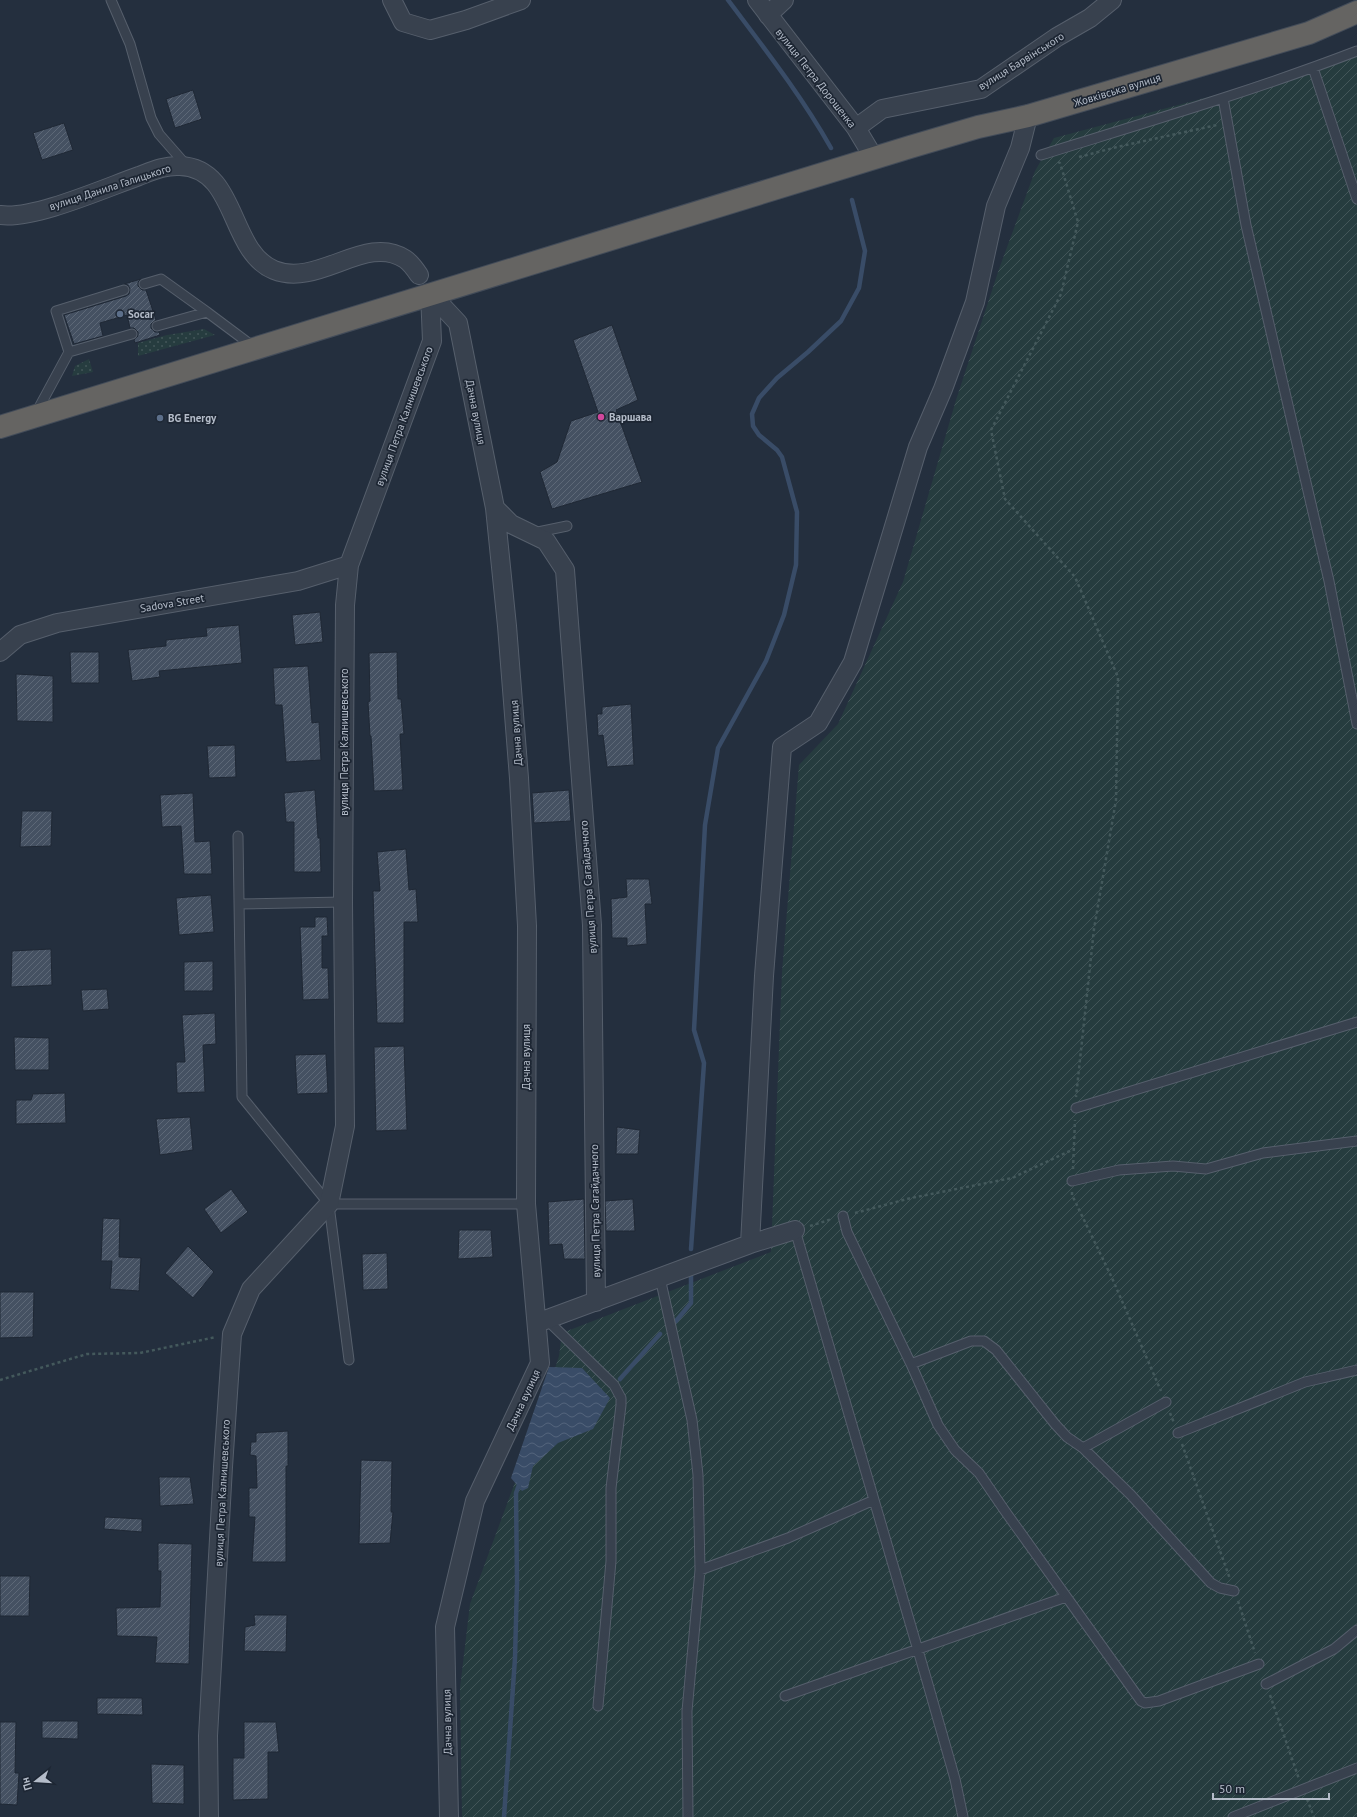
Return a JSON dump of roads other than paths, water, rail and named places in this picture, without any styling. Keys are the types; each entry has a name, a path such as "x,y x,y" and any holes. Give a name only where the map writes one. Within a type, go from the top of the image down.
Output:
{"highway":[{"name":"Жовківська вулиця","path":"0,426 34,417 257,348 425,284 874,158 978,127 1028,116 1309,33 1357,12"}],"street":[{"path":"392,0 403,22 430,30 466,20 521,0"},
{"name":"вулиця Петра Дорошенка","path":"756,0 856,128 874,158"},
{"path":"768,16 784,0"},
{"name":"вулиця Барвінського","path":"856,128 882,109 982,88 1057,37 1090,18 1112,0"},
{"path":"750,1244 764,976 782,746 818,722 853,662 918,447 943,389 975,302 996,206 1020,148 1028,116"},
{"name":"вулиця Данила Галицького","path":"0,215 9,216 48,208 165,167 187,166 196,168 215,182 256,256 265,265 274,270 294,274 305,274 360,256 375,252 385,252 406,259 425,284"},
{"name":"Дачна вулиця","path":"425,284 458,323 485,434 495,508 507,626 516,740 527,926 526,1204 542,1322 540,1363 475,1501 445,1627 449,1817"},
{"name":"вулиця Петра Калнишевського","path":"209,1817 208,1736 222,1475 232,1334 251,1289 329,1204 345,1126 343,902 345,605 349,565 432,342 425,284"},
{"name":"вулиця Петра Сагайдачного","path":"495,508 511,524 546,541 565,570 592,924 596,1302"},
{"name":"Sadova Street","path":"0,652 20,635 58,623 298,581 349,565"},
{"path":"542,1322 750,1244 795,1230"}],"lane":[{"path":"111,0 130,44 151,118 159,134 187,166"},
{"path":"1041,156 1223,98 1313,68 1357,51"},
{"path":"1313,68 1357,199"},
{"path":"1223,98 1246,225 1329,581 1357,724"},
{"path":"144,284 161,279 257,348"},
{"path":"69,352 56,311 124,290"},
{"path":"158,326 207,312"},
{"path":"34,417 69,352 132,334"},
{"path":"532,534 567,526"},
{"path":"238,836 242,1097 329,1204 349,1360"},
{"path":"239,904 343,902"},
{"path":"1076,1108 1357,1022"},
{"path":"1072,1181 1119,1170 1173,1166 1206,1169 1263,1153 1357,1141"},
{"path":"329,1204 526,1204"},
{"path":"843,1216 847,1232 911,1364 933,1414 952,1446 979,1473 1066,1597 1145,1703 1159,1701 1258,1664"},
{"path":"795,1230 955,1779 963,1817"},
{"path":"660,1278 692,1420 698,1475 700,1570 687,1712 688,1817"},
{"path":"542,1322 614,1385 621,1398 620,1418 611,1488 611,1561 598,1706"},
{"path":"911,1364 974,1340 987,1343 1002,1357 1067,1437 1083,1448 1131,1495 1212,1583 1220,1588 1234,1591"},
{"path":"1178,1433 1306,1382 1357,1370"},
{"path":"1083,1448 1166,1402"},
{"path":"700,1570 788,1538 874,1500"},
{"path":"785,1696 1066,1597"},
{"path":"1266,1684 1334,1649 1357,1630"},
{"path":"1233,1817 1357,1768"}],"water":[{"path":"549,1367 582,1368 610,1398 593,1429 558,1443 533,1466 528,1488 522,1491 511,1478"}],"waterway":[{"path":"728,0 795,91 831,148"},
{"path":"691,1249 704,1063 694,1030 705,825 718,748 766,661 784,615 796,565 797,512 782,457 777,450 759,435 753,426 752,414 759,398 777,378 808,352 841,321 859,288 865,251 852,200"},
{"path":"676,1321 691,1303 691,1271"},
{"path":"620,1379 660,1334"},
{"path":"504,1817 515,1658 517,1583 516,1493 520,1482"}],"place":[{"name":"Socar","path":"120,314"},
{"name":"Варшава","path":"601,417"},
{"name":"BG Energy","path":"160,418"}]}
